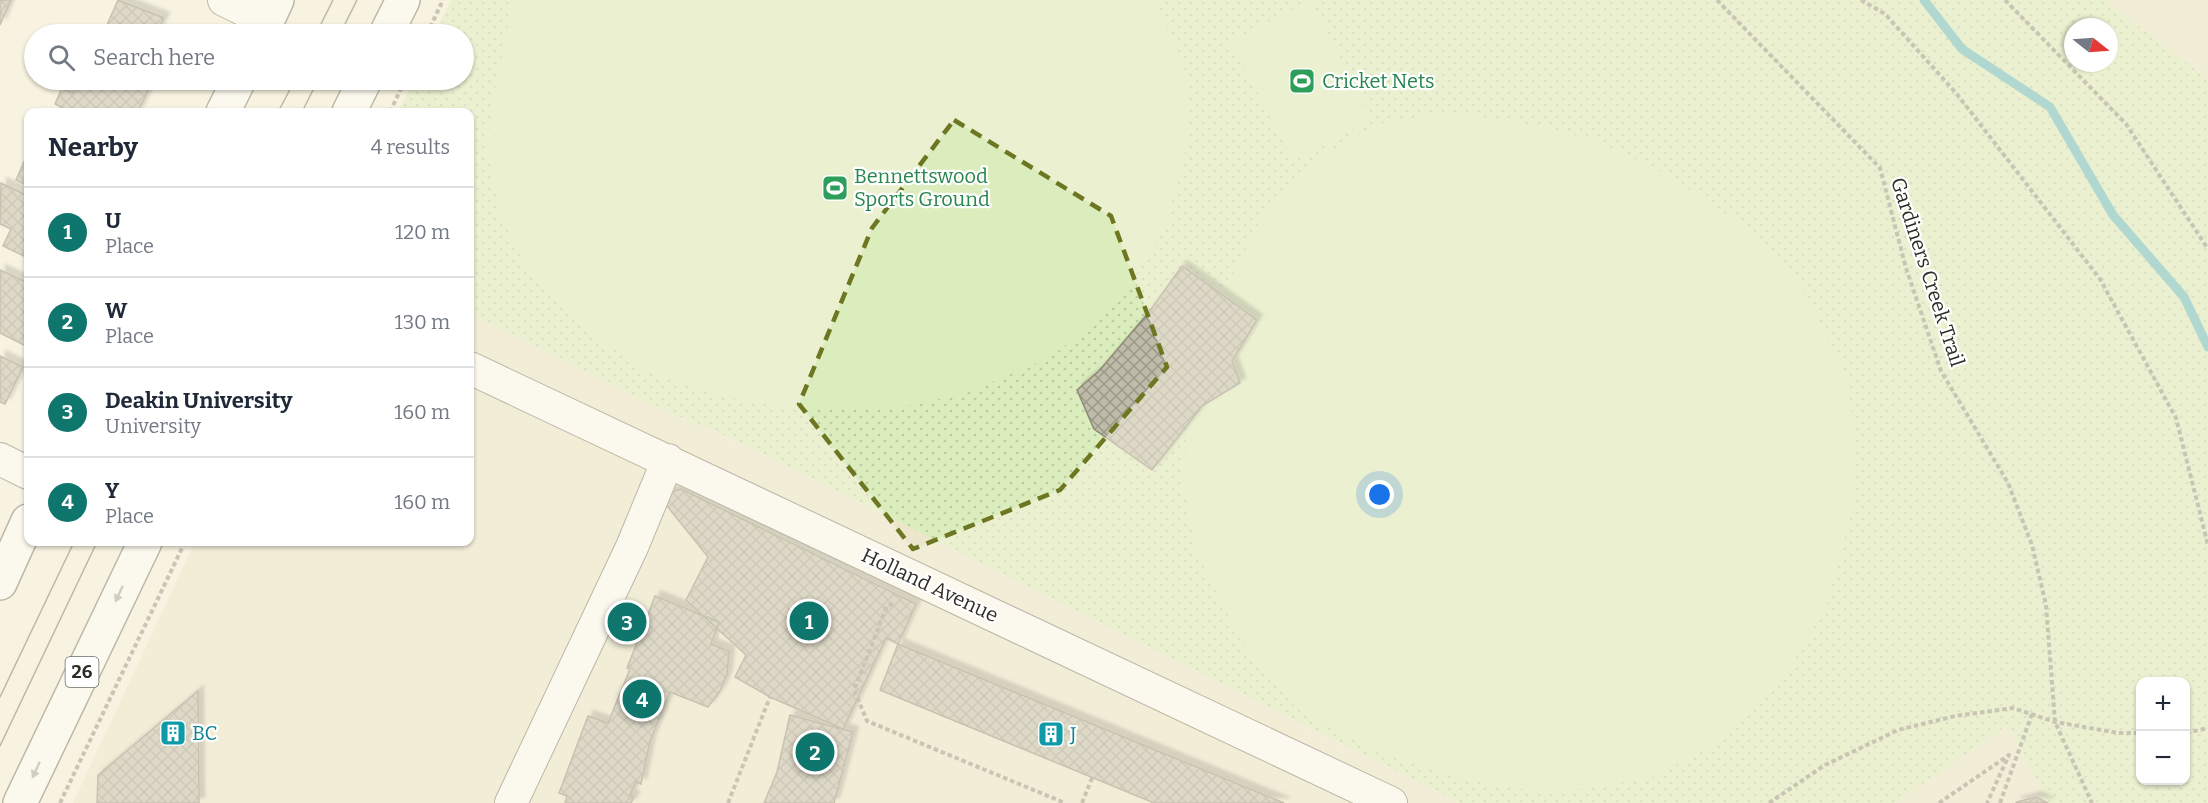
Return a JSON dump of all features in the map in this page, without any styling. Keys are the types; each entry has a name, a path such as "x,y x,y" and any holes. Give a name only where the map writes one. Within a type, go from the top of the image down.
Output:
{"highway":[{"path":"391,24 403,0"},
{"path":"225,108 234,90"},
{"path":"351,108 360,90"},
{"path":"0,582 24,529"},
{"name":"26","path":"20,803 143,546"}],"street":[{"path":"224,0 269,18"},
{"name":"Holland Avenue","path":"474,370 1391,803"},
{"path":"0,459 24,471"},
{"path":"511,803 651,504 668,460"}],"path":[{"path":"432,24 443,0"},
{"name":"Gardiners Creek Trail","path":"1717,0 1880,168 1906,268 1941,370 2008,483 2032,545 2046,605 2055,722 2092,803"},
{"path":"1861,0 1885,14 1956,93 2100,279 2176,418 2208,545"},
{"path":"2005,0 2126,124 2208,249"},
{"path":"392,108 400,90"},
{"path":"60,803 183,546"},
{"path":"854,690 867,721 1065,803"},
{"path":"728,803 770,697"},
{"path":"1769,803 1825,765 1898,730 1955,716 2013,708 2055,722 2119,733 2136,733"},
{"path":"2000,803 2032,714"},
{"path":"2190,732 2208,728"},
{"path":"1939,803 2009,754 1987,803"},
{"path":"1082,803 1092,778"}],"highlighted area":[{"path":"954,120 1111,216 1167,367 1060,490 913,549 799,404 872,228"}],"shaded area":[{"path":"2104,0 2208,0 2208,79"},
{"path":"474,315 659,408 739,442 1460,803 73,803 193,546 474,546"},
{"path":"2008,725 2048,803 1895,803"}],"green space":[{"path":"451,0 2104,0 2208,79 2208,803 2048,803 2008,725 1895,803 1460,803 739,442 659,408 474,315 474,108 400,108 409,90 474,90 474,24 440,24"},
{"name":"Bennettswood Sports Ground","path":"519,0 1156,0 1186,73 1186,149 1166,226 1121,299 1052,356 966,393 894,409 799,409 733,399 646,371 580,326 529,274 500,215 486,146 511,11"},
{"name":"Cricket Nets","path":"1310,0 1373,119 1294,161 1230,42"},
{"path":"1449,112 1547,127 1599,142 1668,175 1740,224 1800,284 1845,373 1854,429 1852,511 1825,609 1779,686 1708,748 1649,779 1550,794 1468,780 1375,752 1297,709 1239,638 1197,554 1182,481 1190,393 1218,302 1262,217 1309,164 1378,124"}],"building":[{"path":"0,0 11,0 0,25"},
{"path":"118,0 164,18 161,24 107,24"},
{"path":"61,90 73,93 74,90 148,90 140,108 62,108 55,104"},
{"path":"24,162 24,184 16,180"},
{"path":"1,183 24,194 24,256 3,246 11,229 0,224"},
{"path":"1182,266 1257,320 1232,361 1240,383 1202,406 1152,470 1094,429 1077,390 1099,371 1149,312"},
{"path":"0,270 24,281 24,345 0,333"},
{"path":"0,356 23,367 5,404 0,402"},
{"path":"681,489 916,604 898,644 886,638 843,729 770,697 735,677 746,655 686,600 708,557 659,496"},
{"path":"655,596 719,622 711,644 729,651 727,674 720,691 708,707 670,692 650,741 641,784 636,781 630,795 634,797 631,803 565,803 567,796 559,793 588,716 608,723 630,669 627,668"},
{"name":"J","path":"898,644 1284,803 1154,803 880,690"},
{"name":"BC","path":"198,691 199,803 97,803 98,775"},
{"path":"790,715 853,732 834,803 764,803 777,772"},
{"path":"2036,797 2048,803 2016,803 2017,802"}],"waterway":[{"path":"1924,0 1962,49 2050,107 2113,215 2184,297 2208,347"}],"tram line":[{"path":"321,24 333,0"},
{"path":"345,24 357,0"},
{"path":"280,108 290,90"},
{"path":"304,108 313,90"},
{"path":"0,697 72,546"},
{"path":"0,746 95,546"}],"place":[{"name":"Cricket Nets","path":"1302,81"},
{"name":"Bennettswood Sports Ground","path":"835,188"},
{"name":"U","path":"809,621"},
{"name":"Deakin University","path":"627,622"},
{"name":"Y","path":"642,699"},
{"name":"BC","path":"173,733"},
{"name":"J","path":"1051,734"},
{"name":"W","path":"815,752"}]}
